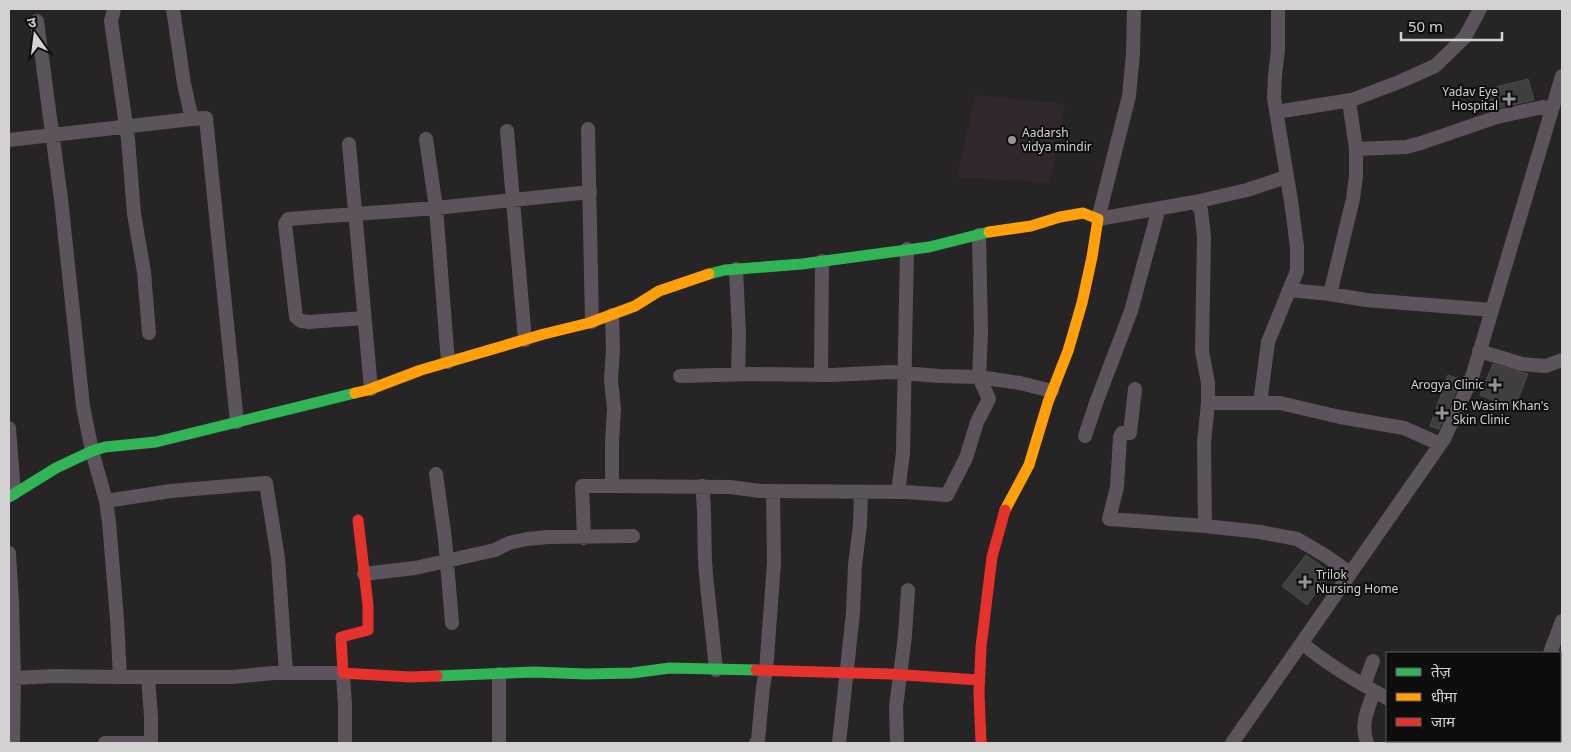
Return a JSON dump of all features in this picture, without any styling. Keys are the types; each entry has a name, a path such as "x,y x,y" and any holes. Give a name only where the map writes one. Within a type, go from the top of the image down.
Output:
{"street":[{"path":"114,9 111,21 126,126 134,214 144,272 149,333"},
{"path":"174,9 184,84 192,119"},
{"path":"981,743 979,680 992,557 1002,515 1028,465 1052,391 1068,351 1082,303 1098,219 1129,96 1133,54 1134,9"},
{"path":"1260,403 1268,342 1297,271 1297,246 1274,98 1278,50 1278,9"},
{"path":"1276,112 1351,100 1400,82 1435,66 1465,37 1480,9"},
{"path":"38,21 62,199 83,406 92,451 106,501 118,620 120,677"},
{"path":"1232,743 1444,438 1472,377 1562,76"},
{"path":"1330,294 1353,199 1356,176 1356,149 1349,101 1351,100"},
{"path":"1356,149 1406,147 1498,117 1543,107 1552,109"},
{"path":"9,140 206,118 237,422"},
{"path":"588,129 592,322"},
{"path":"507,131 525,340"},
{"path":"426,139 436,208 448,362"},
{"path":"349,144 371,389"},
{"path":"9,428 11,495 56,468 92,451 112,446 156,442 371,389 421,370 592,322 635,306 659,290 725,270 802,264 928,247 979,235 1031,226 1083,213 1098,219 1195,202 1247,190 1286,177"},
{"path":"364,318 309,322 301,321 296,317 285,224 288,219 436,208 590,192"},
{"path":"1195,202 1201,210 1204,237 1202,351 1208,383 1204,442 1206,480 1204,526"},
{"path":"1085,436 1132,311 1159,208"},
{"path":"584,538 582,486 702,486 760,491 898,492 947,495 966,458 977,422 988,399 979,378 981,333 979,235"},
{"path":"898,492 903,453 908,249"},
{"path":"822,261 822,375"},
{"path":"736,269 739,333 738,374"},
{"path":"1289,290 1366,300 1492,310"},
{"path":"612,315 613,349 611,380 614,410 612,486"},
{"path":"1480,351 1522,364 1546,366 1562,360"},
{"path":"680,376 738,374 822,375 892,372 979,378 1020,383 1052,391"},
{"path":"1135,389 1130,433 1122,433 1120,437 1116,487 1109,519 1204,526 1260,532 1297,539 1350,573"},
{"path":"1208,403 1280,403 1340,417 1404,428 1440,444"},
{"path":"436,474 447,561 452,623"},
{"path":"106,501 171,491 266,483 278,558 286,673"},
{"path":"702,486 705,505 703,526 706,574 716,670"},
{"path":"756,743 758,740 766,670 774,563 773,491"},
{"path":"839,743 853,613 861,492"},
{"path":"345,743 341,637 368,630 368,605 358,520"},
{"path":"364,574 415,568 495,550 509,543 527,539 633,536"},
{"path":"9,553 14,678 13,743"},
{"path":"897,743 896,707 905,636 908,590"},
{"path":"1550,652 1562,621"},
{"path":"1302,643 1319,658 1386,697"},
{"path":"1367,743 1364,734 1364,722 1373,661"},
{"path":"14,678 54,676 232,677 286,673 343,673 410,677 534,672 632,673 670,668 900,674 979,680"},
{"path":"499,674 499,743"},
{"path":"105,743 151,743 148,677"}],"shaded area":[{"name":"Aadarsh vidya mindir","path":"975,95 1065,104 1050,183 957,177"}],"building":[{"path":"1528,79 1534,100 1489,110 1484,90"},
{"path":"1493,364 1528,374 1514,409 1480,395"},
{"path":"1448,375 1461,380 1439,429 1430,426"},
{"path":"1306,555 1331,573 1307,605 1282,586"}],"traffic: fast":[{"path":"709,274 725,270 802,264 929,247 989,232"},
{"path":"9,497 56,468 105,447 156,442 355,393"},
{"path":"437,676 534,672 632,673 670,668 756,670"}],"traffic: slow":[{"path":"989,232 1031,226 1060,217 1083,213 1098,219 1082,303 1068,351 1048,402 1029,465 1005,510"},
{"path":"355,393 421,370 544,334 589,323 635,306 659,291 709,274"}],"traffic: jam":[{"path":"981,743 979,693 981,647 992,557 1005,510"},
{"path":"358,520 368,605 368,630 341,637 343,673 410,677 437,676"},
{"path":"756,670 890,674 979,680"}],"place":[{"name":"Yadav Eye Hospital","path":"1509,99"},
{"name":"Aadarsh vidya mindir","path":"1012,140"},
{"name":"Arogya Clinic","path":"1495,385"},
{"name":"Dr. Wasim Khan's Skin Clinic","path":"1442,413"},
{"name":"Trilok Nursing Home","path":"1305,582"}]}
